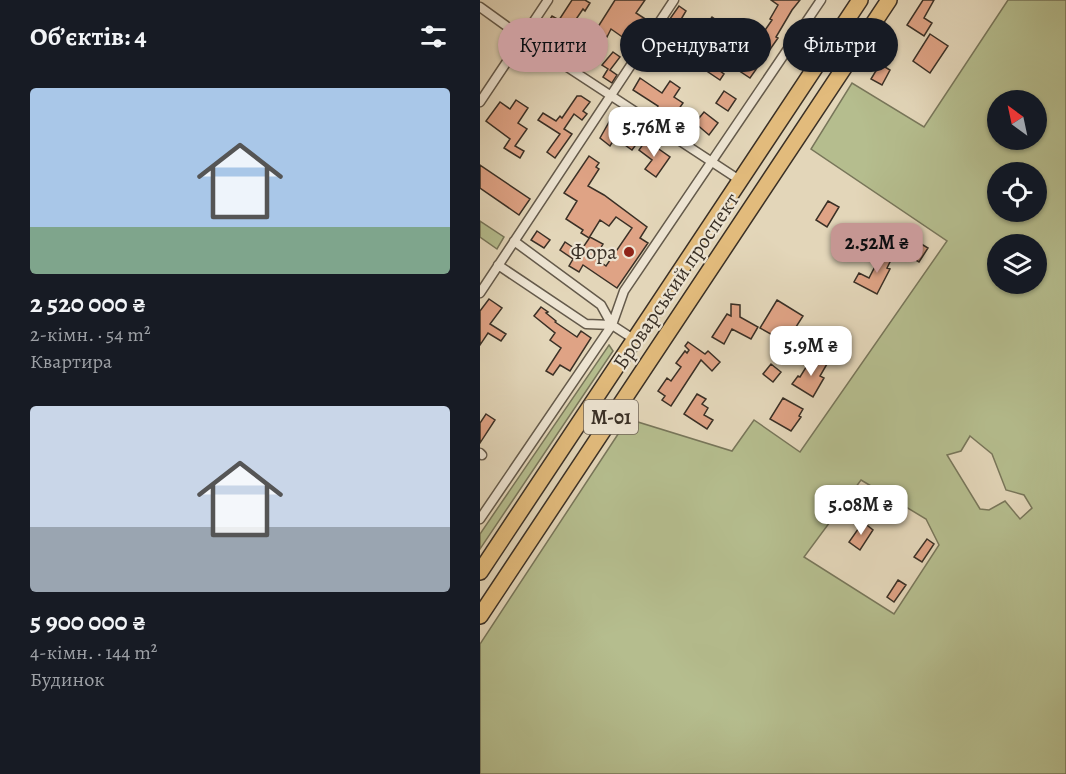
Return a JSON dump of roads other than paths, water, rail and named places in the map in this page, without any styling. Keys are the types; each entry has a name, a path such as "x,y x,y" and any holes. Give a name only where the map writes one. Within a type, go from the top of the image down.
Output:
{"highway":[{"name":"Броварський проспект","path":"480,572 860,0"},
{"name":"Броварський проспект","path":"480,615 889,0"}],"street":[{"path":"536,18 548,0"},
{"path":"480,293 674,0"},
{"name":"Броварський проспект","path":"480,519 612,325 624,291 820,0"},
{"path":"480,7 498,20"},
{"path":"480,102 500,72"},
{"path":"575,72 741,181"},
{"path":"514,241 601,305 612,325"},
{"path":"498,265 586,324 612,325"},
{"name":"Броварський проспект","path":"612,325 635,340"}],"place":[{"name":"Фора","path":"629,252"}]}
